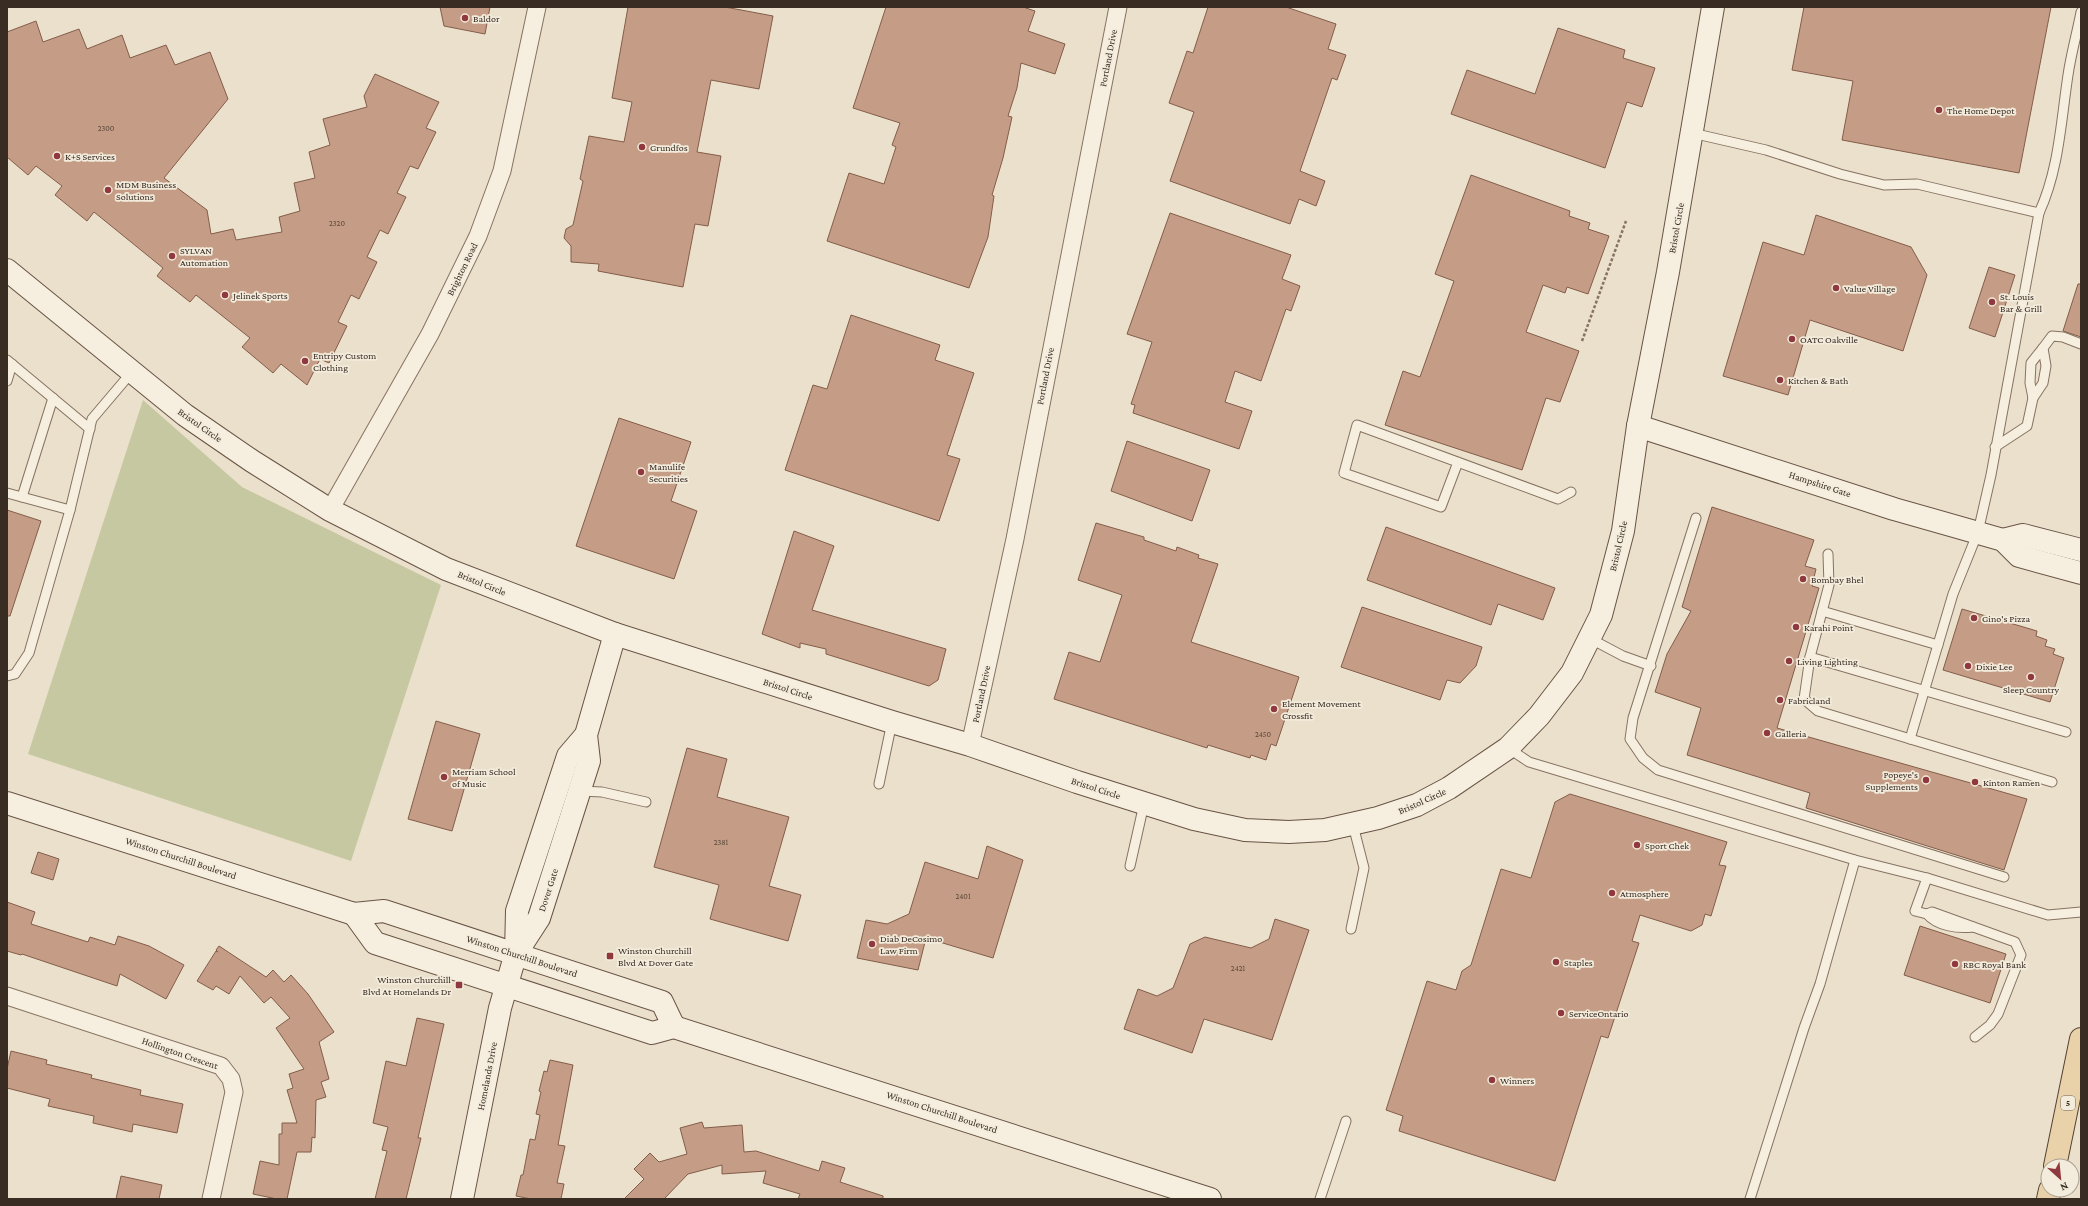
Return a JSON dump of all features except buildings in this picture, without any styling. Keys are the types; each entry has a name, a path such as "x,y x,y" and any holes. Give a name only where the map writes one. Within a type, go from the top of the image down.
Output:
{"main road":[{"name":"5","path":"2057,1158 2081,1039"}],"street":[{"name":"Brighton Road","path":"330,510 348,481 430,334 478,236 502,171 537,7"},
{"name":"Portland Drive","path":"970,745 1015,539 1118,7"},
{"name":"Bristol Circle","path":"7,270 131,373 185,415 252,461 330,510 446,569 615,634 892,722 970,745 1144,804 1194,819 1245,830 1290,832 1325,830 1353,825 1418,805 1449,788 1508,748 1538,716 1572,673 1600,615 1623,532 1638,426 1668,272 1713,7"},
{"name":"Hampshire Gate","path":"1638,426 1894,509 1978,532 2002,540 2019,556 2081,572"},
{"path":"2002,540 2023,535 2081,550"},
{"name":"Dover Gate","path":"516,953 539,918 580,791 589,761 586,735 615,634"},
{"name":"Dover Gate","path":"516,953 518,911 524,890 568,756 586,735"},
{"name":"Winston Churchill Boulevard","path":"7,803 354,914 384,911 516,953 662,1002 674,1027 1210,1199"},
{"path":"354,914 375,943 652,1033 674,1027"},
{"name":"Homelands Drive","path":"462,1199 500,1008 516,953"},
{"name":"Hollington Crescent","path":"7,996 221,1066 230,1079 234,1092 211,1199"}],"lane":[{"path":"1910,739 1953,594 1978,532 1991,475 2039,213 2049,187 2062,120 2068,73 2081,12"},
{"path":"1691,132 1766,150 1840,174 1884,185 1917,184 2039,213"},
{"path":"1995,447 2028,426 2033,398 2030,383 2031,363 2052,336 2063,337 2081,344"},
{"path":"2033,398 2044,383 2046,366 2043,348"},
{"path":"9,362 90,429"},
{"path":"7,381 9,362"},
{"path":"7,676 15,674 30,653 70,510 92,419 131,373"},
{"path":"22,497 54,398"},
{"path":"1458,462 1441,507 1344,473 1358,425 1458,462 1558,499 1570,492"},
{"path":"7,493 70,510"},
{"path":"1696,518 1651,666 1633,718 1630,739 1643,758 1658,770 2004,877"},
{"path":"1828,554 1829,585 1810,657 1804,699 1818,711 2052,782"},
{"path":"1822,611 1938,645"},
{"path":"1589,638 1623,656 1651,666"},
{"path":"1810,657 1925,692 2066,732"},
{"path":"879,784 892,722"},
{"path":"1508,748 1529,762 1855,860 1927,878 2048,915 2081,912"},
{"path":"580,791 602,792 646,802"},
{"path":"1130,866 1144,804"},
{"path":"1351,929 1364,868 1353,825"},
{"path":"1750,1199 1804,1028 1820,984 1855,860"},
{"path":"1927,878 1915,911 1927,914 1932,919 1960,929 1974,927 2015,942 2021,955 1998,1014 1990,1025 1975,1037"},
{"path":"1320,1199 1346,1121"}],"path":[{"path":"1582,341 1626,221"}],"green space":[{"path":"143,400 242,487 441,585 351,861 28,754"}],"place":[{"name":"Baldor","path":"465,18"},
{"name":"The Home Depot","path":"1939,110"},
{"name":"Grundfos","path":"642,147"},
{"name":"K+S Services","path":"57,156"},
{"name":"MDM Business Solutions","path":"108,190"},
{"name":"SYLVAN Automation","path":"172,256"},
{"name":"Value Village","path":"1836,288"},
{"name":"Jelinek Sports","path":"225,295"},
{"name":"St. Louis Bar & Grill","path":"1992,302"},
{"name":"OATC Oakville","path":"1792,339"},
{"name":"Entripy Custom Clothing","path":"305,361"},
{"name":"Kitchen & Bath","path":"1780,380"},
{"name":"Manulife Securities","path":"641,472"},
{"name":"Bombay Bhel","path":"1803,579"},
{"name":"Gino's Pizza","path":"1974,618"},
{"name":"Karahi Point","path":"1796,627"},
{"name":"Living Lighting","path":"1789,661"},
{"name":"Dixie Lee","path":"1968,666"},
{"name":"Sleep Country","path":"2031,677"},
{"name":"Fabricland","path":"1780,700"},
{"name":"Element Movement Crossfit","path":"1274,709"},
{"name":"Galleria","path":"1767,733"},
{"name":"Merriam School of Music","path":"444,777"},
{"name":"Popeye's Supplements","path":"1926,780"},
{"name":"Kinton Ramen","path":"1975,782"},
{"name":"Sport Chek","path":"1637,845"},
{"name":"Atmosphere","path":"1612,893"},
{"name":"Diab DeCosimo Law Firm","path":"872,944"},
{"name":"Winston Churchill Blvd At Dover Gate","path":"610,956"},
{"name":"Staples","path":"1556,962"},
{"name":"RBC Royal Bank","path":"1955,964"},
{"name":"Winston Churchill Blvd At Homelands Dr","path":"459,985"},
{"name":"ServiceOntario","path":"1561,1013"},
{"name":"Winners","path":"1492,1080"}]}
